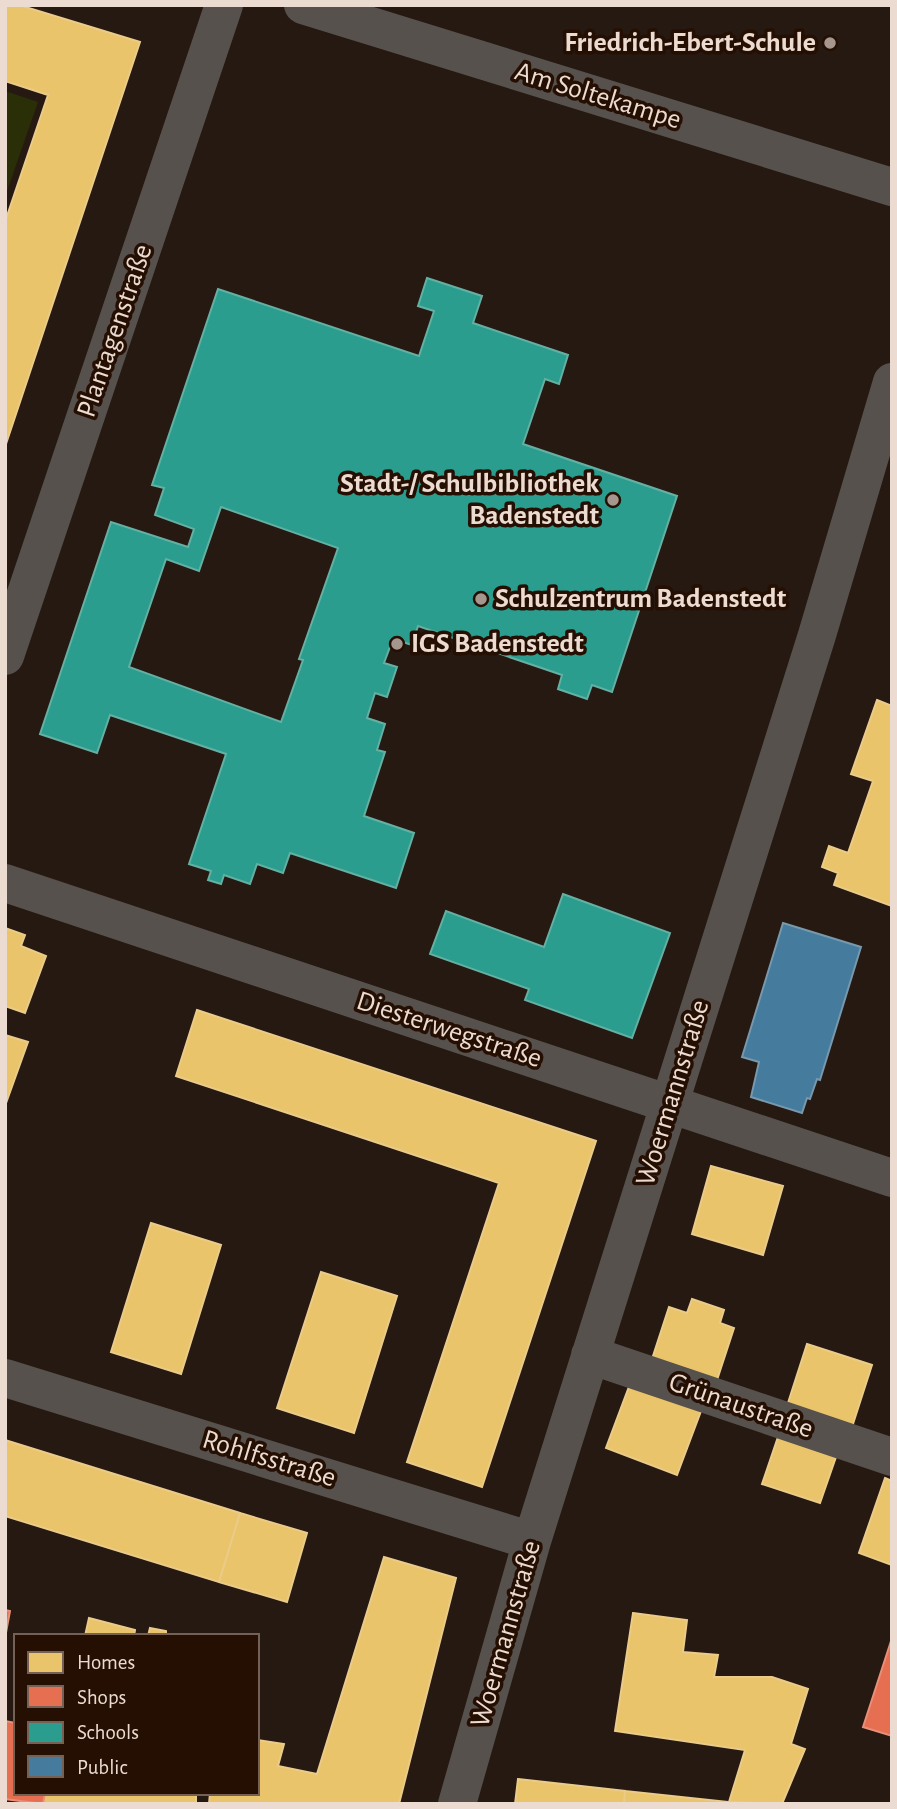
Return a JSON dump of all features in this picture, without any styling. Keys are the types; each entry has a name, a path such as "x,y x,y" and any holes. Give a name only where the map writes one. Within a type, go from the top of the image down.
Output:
{"street":[{"name":"Plantagenstraße","path":"5,656 224,5"},
{"name":"Am Soltekampe","path":"303,5 892,187"},
{"name":"Woermannstraße","path":"457,1804 533,1541 817,635 892,382"},
{"name":"Diesterwegstraße","path":"5,883 892,1178"},
{"name":"Grünaustraße","path":"590,1355 892,1457"},
{"name":"Rohlfsstraße","path":"5,1378 533,1541"}],"green space":[{"path":"5,91 38,102 5,197"}],"building: Homes":[{"path":"5,5 19,5 140,42 5,447 5,222 48,95 5,81"},
{"path":"877,700 892,706 892,906 834,885 838,873 822,867 829,846 848,853 873,781 851,774"},
{"path":"5,928 25,935 21,946 46,956 25,1013 5,1006"},
{"path":"197,1010 596,1141 482,1487 407,1462 499,1183 176,1076"},
{"path":"5,1035 28,1042 5,1106"},
{"path":"711,1166 783,1186 763,1255 692,1234"},
{"path":"151,1223 221,1245 181,1374 111,1352"},
{"path":"321,1272 397,1296 354,1433 277,1408"},
{"path":"692,1299 724,1310 720,1323 734,1328 717,1380 652,1359 669,1307 687,1313"},
{"path":"807,1344 872,1365 852,1427 787,1406"},
{"path":"633,1376 704,1403 677,1475 606,1448"},
{"path":"779,1434 837,1454 820,1503 762,1484"},
{"path":"5,1440 240,1513 219,1582 5,1516"},
{"path":"885,1478 892,1481 892,1565 859,1553"},
{"path":"240,1513 307,1533 287,1602 219,1582"},
{"path":"384,1557 456,1578 399,1804 209,1804 210,1795 259,1795 259,1740 284,1744 278,1766 317,1774"},
{"path":"633,1613 687,1620 683,1652 718,1655 714,1677 772,1677 808,1689 791,1744 805,1749 782,1804 729,1802 745,1750 615,1731"},
{"path":"89,1618 135,1630 134,1634 85,1634"},
{"path":"150,1628 166,1631 166,1634 148,1634"},
{"path":"518,1779 625,1791 624,1804 515,1804"},
{"path":"625,1791 729,1802 624,1804"},
{"path":"45,1795 196,1795 196,1804 43,1804"}],"building: Shops":[{"path":"5,1610 10,1611 5,1638"},
{"path":"892,1638 892,1736 863,1727"},
{"path":"5,1721 14,1723 14,1795 45,1795 43,1804 5,1799"}],"building: Schools":[{"name":"Schulzentrum Badenstedt","path":"427,278 482,296 473,323 568,355 559,384 545,379 523,444 677,496 612,692 592,685 587,699 558,689 562,675 418,626 412,645 393,639 384,663 397,667 387,697 375,693 367,718 385,724 377,750 385,752 364,816 414,833 396,888 290,853 283,873 257,864 250,884 224,875 221,884 208,880 211,871 189,864 226,754 110,715 97,753 40,734 111,522 188,547 194,529 155,515 164,488 152,485 218,289 419,356 434,311 418,306","holes":["221,507 338,548 299,659 303,660 281,722 129,667 166,559 199,571"]},
{"path":"563,894 670,933 632,1038 525,1000 529,989 430,954 446,911 544,947"}],"building: Public":[{"path":"783,923 861,947 820,1080 817,1079 802,1113 751,1097 759,1062 742,1057"}],"place":[{"name":"Friedrich-Ebert-Schule","path":"830,43"},
{"name":"Stadt-/ Schulbibliothek Badenstedt","path":"613,500"},
{"name":"Schulzentrum Badenstedt","path":"481,599"},
{"name":"IGS Badenstedt","path":"397,644"}]}
